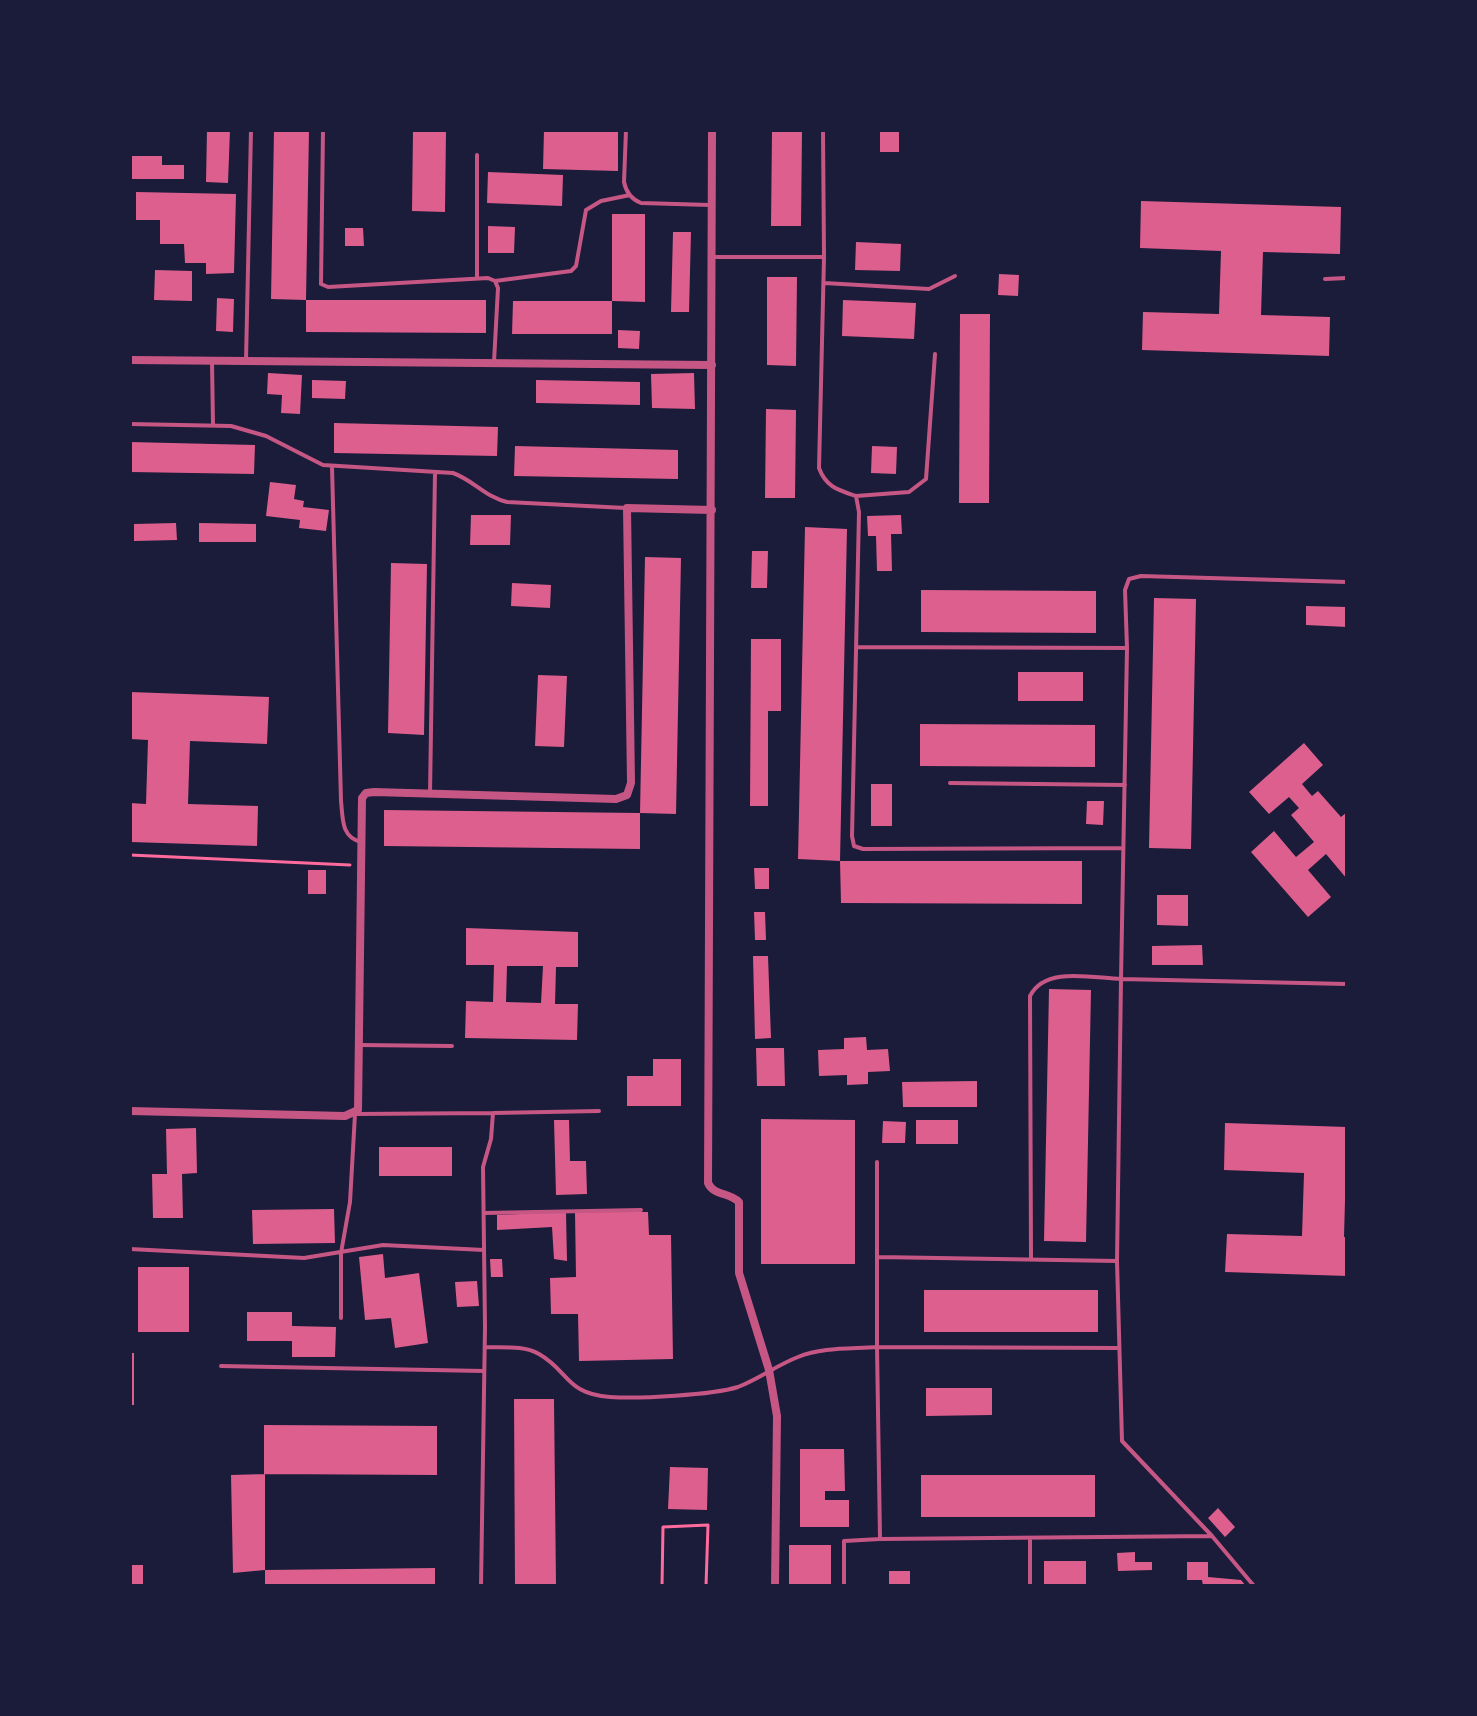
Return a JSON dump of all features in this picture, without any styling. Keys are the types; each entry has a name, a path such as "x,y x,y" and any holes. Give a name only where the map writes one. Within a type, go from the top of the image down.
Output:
{"street":[{"path":"712,130 708,1183 716,1192 733,1196 739,1202 739,1273 769,1370 777,1416 775,1586"},
{"path":"130,360 712,365"},
{"path":"130,1111 355,1114 360,1105 362,798 366,793 616,799 627,795 631,783 627,508 712,510"}],"lane":[{"path":"246,360 251,130"},
{"path":"323,130 321,284 328,287 477,278 495,281 571,271 576,266 586,210 601,201 630,195"},
{"path":"626,130 624,182 630,195 641,203 712,205"},
{"path":"823,130 824,283 819,468 823,480 832,488 856,496 909,492 926,479 935,354"},
{"path":"477,155 477,278"},
{"path":"712,257 824,257"},
{"path":"824,283 929,289 955,276"},
{"path":"1325,279 1347,278"},
{"path":"494,362 498,288 495,281"},
{"path":"212,360 213,425"},
{"path":"130,424 213,425 243,429 266,436 310,460 332,467 453,473 507,502 627,508"},
{"path":"332,467 341,801 344,829 351,839 361,842"},
{"path":"430,794 435,472"},
{"path":"856,496 859,512 854,846 863,849 1123,848"},
{"path":"1254,1586 1212,1536 1122,1441 1117,1261 1127,648 1125,590 1129,579 1141,576 1347,582"},
{"path":"857,647 1127,648"},
{"path":"950,783 1125,785"},
{"path":"1031,1259 1030,996 1035,985 1043,979 1057,977 1347,984"},
{"path":"359,1045 452,1046"},
{"path":"341,1318 341,1253 350,1202 355,1114 599,1111"},
{"path":"481,1586 485,1347 483,1167 491,1139 493,1113"},
{"path":"877,1162 880,1539"},
{"path":"484,1213 641,1210"},
{"path":"130,1249 304,1258 363,1247 403,1244 484,1250"},
{"path":"878,1257 1117,1261"},
{"path":"485,1347 525,1349 541,1355 571,1385 592,1394 612,1397 712,1392 736,1387 817,1351 877,1347 1119,1348"},
{"path":"221,1366 484,1371"},
{"path":"844,1586 844,1541 1212,1536"},
{"path":"1030,1538 1030,1586"}],"path":[{"path":"130,855 361,865"},
{"path":"662,1586 663,1527 708,1525 706,1586"}],"building":[{"path":"207,130 230,130 228,183 206,182"},
{"path":"274,130 309,130 306,300 271,299"},
{"path":"413,130 446,130 445,212 412,211"},
{"path":"544,130 618,130 618,171 543,169"},
{"path":"772,130 802,130 801,226 771,226"},
{"path":"880,130 899,130 899,152 880,152"},
{"path":"130,156 162,156 162,165 184,165 184,179 130,179"},
{"path":"488,172 563,175 562,206 487,203"},
{"path":"136,192 236,194 234,273 206,274 206,263 185,263 184,244 160,244 160,220 136,220"},
{"path":"1141,201 1341,207 1340,254 1263,252 1261,315 1330,317 1329,356 1142,350 1143,312 1219,314 1221,251 1140,248"},
{"path":"612,214 645,214 645,302 612,301"},
{"path":"488,226 515,227 514,253 488,253"},
{"path":"345,228 363,228 364,246 345,246"},
{"path":"673,232 691,232 689,312 671,312"},
{"path":"856,242 901,244 900,271 855,270"},
{"path":"155,270 192,271 192,301 154,300"},
{"path":"999,274 1019,275 1018,296 998,295"},
{"path":"767,277 797,277 796,366 767,365"},
{"path":"217,298 234,299 233,332 216,331"},
{"path":"306,300 486,300 486,333 306,332"},
{"path":"843,300 916,303 914,339 842,336"},
{"path":"513,301 612,301 612,334 512,334"},
{"path":"960,314 990,314 989,503 959,503"},
{"path":"618,330 640,331 639,349 618,348"},
{"path":"268,373 302,375 300,414 281,413 282,395 267,394"},
{"path":"694,373 695,409 652,408 651,374"},
{"path":"312,380 346,381 345,399 312,398"},
{"path":"536,380 640,382 640,405 536,403"},
{"path":"766,409 796,410 795,498 765,498"},
{"path":"334,423 498,427 497,456 334,453"},
{"path":"130,442 255,445 254,474 130,472"},
{"path":"515,446 678,450 678,479 514,476"},
{"path":"872,446 897,447 896,474 871,473"},
{"path":"270,482 296,485 294,499 304,501 303,507 329,510 326,531 299,528 300,520 266,516"},
{"path":"471,515 511,515 510,545 470,545"},
{"path":"901,515 902,534 891,534 892,571 877,571 876,536 868,536 867,516"},
{"path":"176,523 177,540 134,541 134,524"},
{"path":"199,523 256,524 256,542 199,542"},
{"path":"805,527 847,529 840,861 798,859"},
{"path":"752,551 768,551 767,588 751,588"},
{"path":"645,557 681,558 676,814 640,813"},
{"path":"391,563 427,564 424,735 388,733"},
{"path":"512,583 551,585 550,608 511,606"},
{"path":"921,590 1096,591 1096,633 921,632"},
{"path":"1154,598 1196,599 1191,849 1149,848"},
{"path":"1306,606 1347,607 1347,627 1306,625"},
{"path":"751,639 781,639 781,711 768,711 768,806 750,806"},
{"path":"1018,672 1083,672 1083,701 1018,701"},
{"path":"538,675 567,676 564,747 535,746"},
{"path":"130,692 269,697 267,744 190,741 188,804 258,806 257,846 130,842 130,803 146,804 148,740 130,739"},
{"path":"920,724 1095,725 1095,767 920,766"},
{"path":"1304,743 1323,765 1302,784 1312,796 1318,791 1341,817 1347,812 1347,879 1326,854 1308,870 1331,897 1308,917 1251,852 1274,831 1296,857 1314,842 1291,815 1299,808 1289,797 1269,814 1249,792"},
{"path":"871,784 892,784 892,826 871,826"},
{"path":"1087,801 1104,801 1103,825 1086,824"},
{"path":"384,810 640,813 640,849 384,846"},
{"path":"840,861 1082,861 1082,904 841,903"},
{"path":"754,868 769,868 769,889 755,889"},
{"path":"308,870 326,870 326,894 308,894"},
{"path":"1157,895 1188,895 1188,926 1157,925"},
{"path":"754,912 765,912 766,940 755,940"},
{"path":"466,928 578,932 578,967 556,967 555,1004 578,1004 577,1040 465,1038 466,1001 493,1002 494,965 466,965","holes":["507,966 543,966 541,1003 506,1002"]},
{"path":"1202,945 1203,965 1152,965 1152,946"},
{"path":"753,956 768,956 771,1038 755,1039"},
{"path":"1049,989 1091,990 1086,1242 1044,1241"},
{"path":"866,1037 867,1050 888,1049 890,1071 868,1072 868,1084 847,1085 847,1075 819,1076 818,1050 844,1049 844,1038"},
{"path":"756,1048 784,1048 785,1086 757,1086"},
{"path":"653,1059 681,1059 681,1106 627,1106 627,1076 653,1076"},
{"path":"977,1081 977,1107 903,1107 902,1082"},
{"path":"761,1119 855,1120 855,1264 761,1264"},
{"path":"554,1120 569,1120 570,1161 586,1161 587,1194 556,1195"},
{"path":"916,1120 958,1120 958,1144 916,1144"},
{"path":"883,1121 906,1122 905,1143 882,1143"},
{"path":"1225,1123 1347,1127 1344,1237 1347,1237 1347,1276 1225,1272 1227,1234 1302,1236 1304,1173 1224,1170"},
{"path":"196,1128 197,1173 182,1174 183,1218 153,1218 152,1174 167,1174 166,1129"},
{"path":"379,1147 452,1147 452,1176 379,1176"},
{"path":"334,1209 335,1243 253,1244 252,1210"},
{"path":"566,1212 567,1261 554,1259 552,1227 497,1230 497,1215"},
{"path":"575,1212 648,1212 649,1235 671,1235 673,1359 579,1361 578,1314 551,1314 550,1278 576,1277"},
{"path":"383,1254 385,1278 419,1273 428,1343 395,1348 391,1318 365,1320 359,1257"},
{"path":"490,1259 502,1259 503,1277 491,1277"},
{"path":"138,1267 189,1267 189,1332 138,1332"},
{"path":"477,1281 479,1306 457,1307 455,1282"},
{"path":"924,1290 1098,1290 1098,1332 924,1332"},
{"path":"247,1312 292,1312 292,1326 336,1327 335,1357 292,1357 292,1341 247,1341"},
{"path":"130,1353 134,1353 134,1405 130,1405"},
{"path":"926,1388 992,1388 992,1415 926,1416"},
{"path":"514,1399 554,1399 556,1586 515,1586"},
{"path":"264,1425 437,1426 437,1475 264,1474"},
{"path":"800,1449 844,1449 845,1491 825,1491 825,1500 849,1500 849,1527 800,1527"},
{"path":"670,1467 708,1468 707,1510 668,1509"},
{"path":"265,1474 265,1570 233,1573 231,1475"},
{"path":"921,1475 1095,1475 1095,1517 921,1517"},
{"path":"1218,1508 1235,1527 1225,1537 1208,1518"},
{"path":"789,1545 831,1545 831,1586 789,1586"},
{"path":"1135,1552 1135,1562 1152,1562 1152,1570 1118,1571 1117,1553"},
{"path":"1044,1561 1086,1561 1086,1586 1044,1586"},
{"path":"1187,1562 1208,1562 1208,1577 1241,1580 1246,1586 1203,1586 1202,1580 1187,1580"},
{"path":"130,1565 143,1565 143,1586 130,1586"},
{"path":"435,1568 435,1586 265,1586 265,1570"},
{"path":"889,1571 910,1571 910,1586 889,1586"}]}
